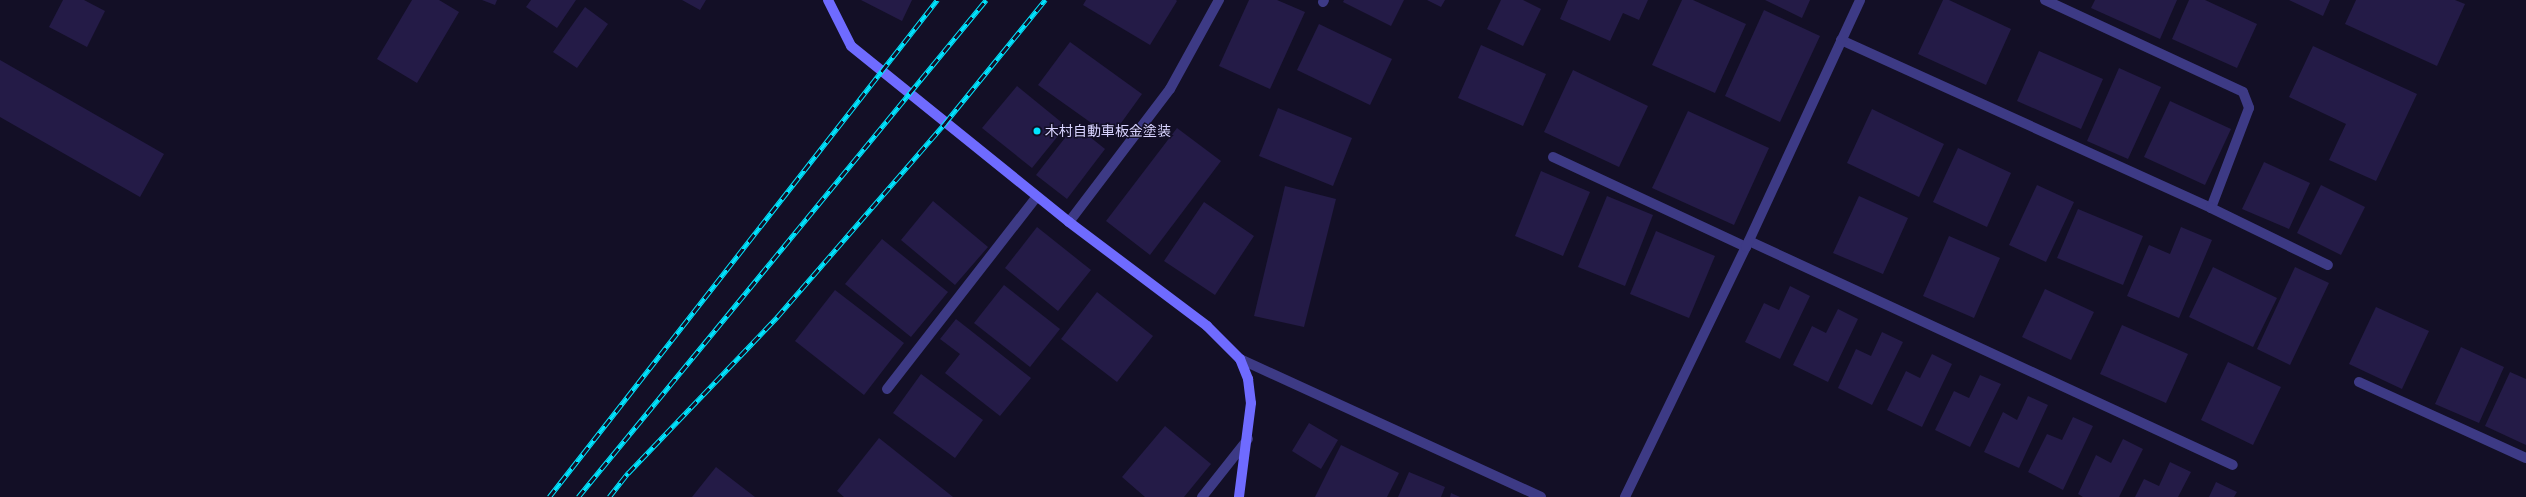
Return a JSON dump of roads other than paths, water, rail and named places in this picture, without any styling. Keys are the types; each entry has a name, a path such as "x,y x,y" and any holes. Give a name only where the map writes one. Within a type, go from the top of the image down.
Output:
{"street":[{"path":"828,0 850,46 1069,222 1207,326 1240,359 1540,497"},
{"path":"1069,222 1170,89 1220,0"},
{"path":"1625,497 1747,244 1860,0"},
{"path":"2045,0 2243,92 2248,108 2211,208"},
{"path":"1841,40 2211,208 2328,265"},
{"path":"1553,157 2233,465"},
{"path":"887,388 1037,196"},
{"path":"1239,497 1248,440 1251,402 1248,379 1240,359"},
{"path":"2359,382 2526,458"},
{"path":"1202,497 1248,440"}],"railway":[{"path":"549,497 937,0"},
{"path":"578,497 986,0"},
{"path":"609,497 628,473 777,317 945,123 1045,0"}],"place":[{"name":"木村自動車板金塗装","path":"1037,131"}]}
